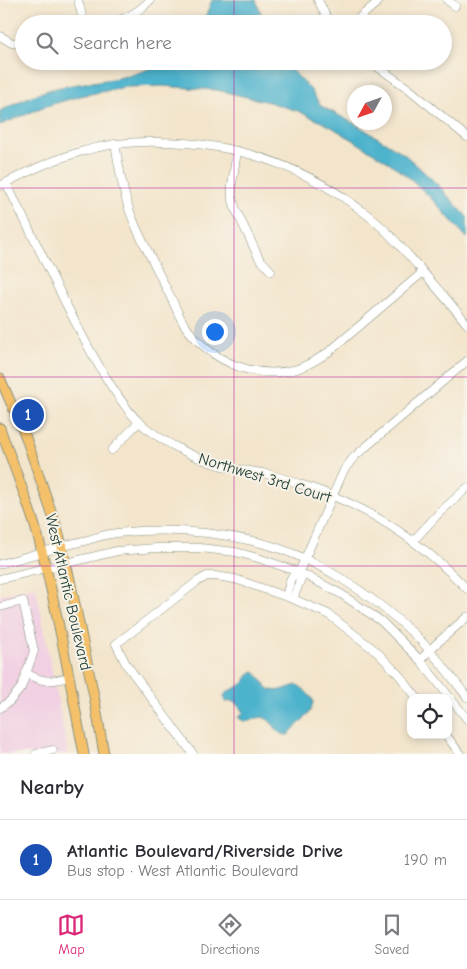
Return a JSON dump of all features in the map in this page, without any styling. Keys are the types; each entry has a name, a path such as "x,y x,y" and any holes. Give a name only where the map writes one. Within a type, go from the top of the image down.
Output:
{"main road":[{"name":"West Atlantic Boulevard","path":"0,378 25,435 62,546 94,696 104,754"},
{"name":"West Atlantic Boulevard","path":"0,428 46,567 70,677 84,754"}],"street":[{"path":"78,0 82,15"},
{"path":"132,15 150,0"},
{"path":"318,0 326,15"},
{"path":"362,15 380,0"},
{"path":"447,0 455,6"},
{"path":"2,38 15,43"},
{"path":"382,70 409,88 467,137"},
{"path":"3,184 38,167 81,152 115,144 180,142 210,145 263,158 302,173 335,191 366,213 396,241 467,324"},
{"path":"115,144 124,192 133,221 185,326 199,343 216,356 231,364 245,369 276,372 296,369 314,362 330,351 423,272"},
{"path":"238,151 232,184 232,197 236,210 259,258 271,271"},
{"name":"Northwest 3rd Court","path":"3,184 104,376 122,403 139,422 170,444 194,456 223,466 278,477 305,485 369,513 414,541 467,589"},
{"path":"290,598 301,578 299,572 304,559 344,470 354,458 467,361"},
{"path":"0,400 9,397"},
{"path":"112,450 139,422"},
{"path":"414,541 439,513 467,488"},
{"path":"0,564 116,533 163,531 204,533 254,541 304,559 354,586 401,622 430,651 467,697"},
{"path":"0,579 117,551 156,548 200,548 236,552 258,558 299,572 341,594 381,621 420,660 467,719"},
{"path":"193,754 126,664 116,644 207,576 236,579 328,614 377,652 399,675 413,694"},
{"path":"0,608 23,601 34,651 21,688 10,702 0,708"},
{"path":"420,660 467,617"},
{"path":"26,673 43,681 70,677"},
{"path":"449,739 460,754"},
{"path":"36,754 53,750"}],"shaded area":[{"path":"36,587 68,754 0,754 0,595"}],"water":[{"path":"212,0 256,0 262,15 206,15"},
{"path":"146,70 292,70 310,89 321,106 347,120 347,130 365,130 403,153 437,184 467,217 467,238 430,197 390,163 330,126 298,111 269,102 217,90 162,86 126,87 80,96 43,107 0,125 0,111 38,94 61,87 128,76"},
{"path":"253,671 271,690 275,691 297,685 304,689 313,700 310,711 288,735 278,731 265,718 261,717 249,721 242,720 238,717 244,712 236,702 229,701 226,703 224,696 226,693 242,684"}],"place":[{"name":"Atlantic Boulevard/Riverside Drive","path":"28,415"}]}
